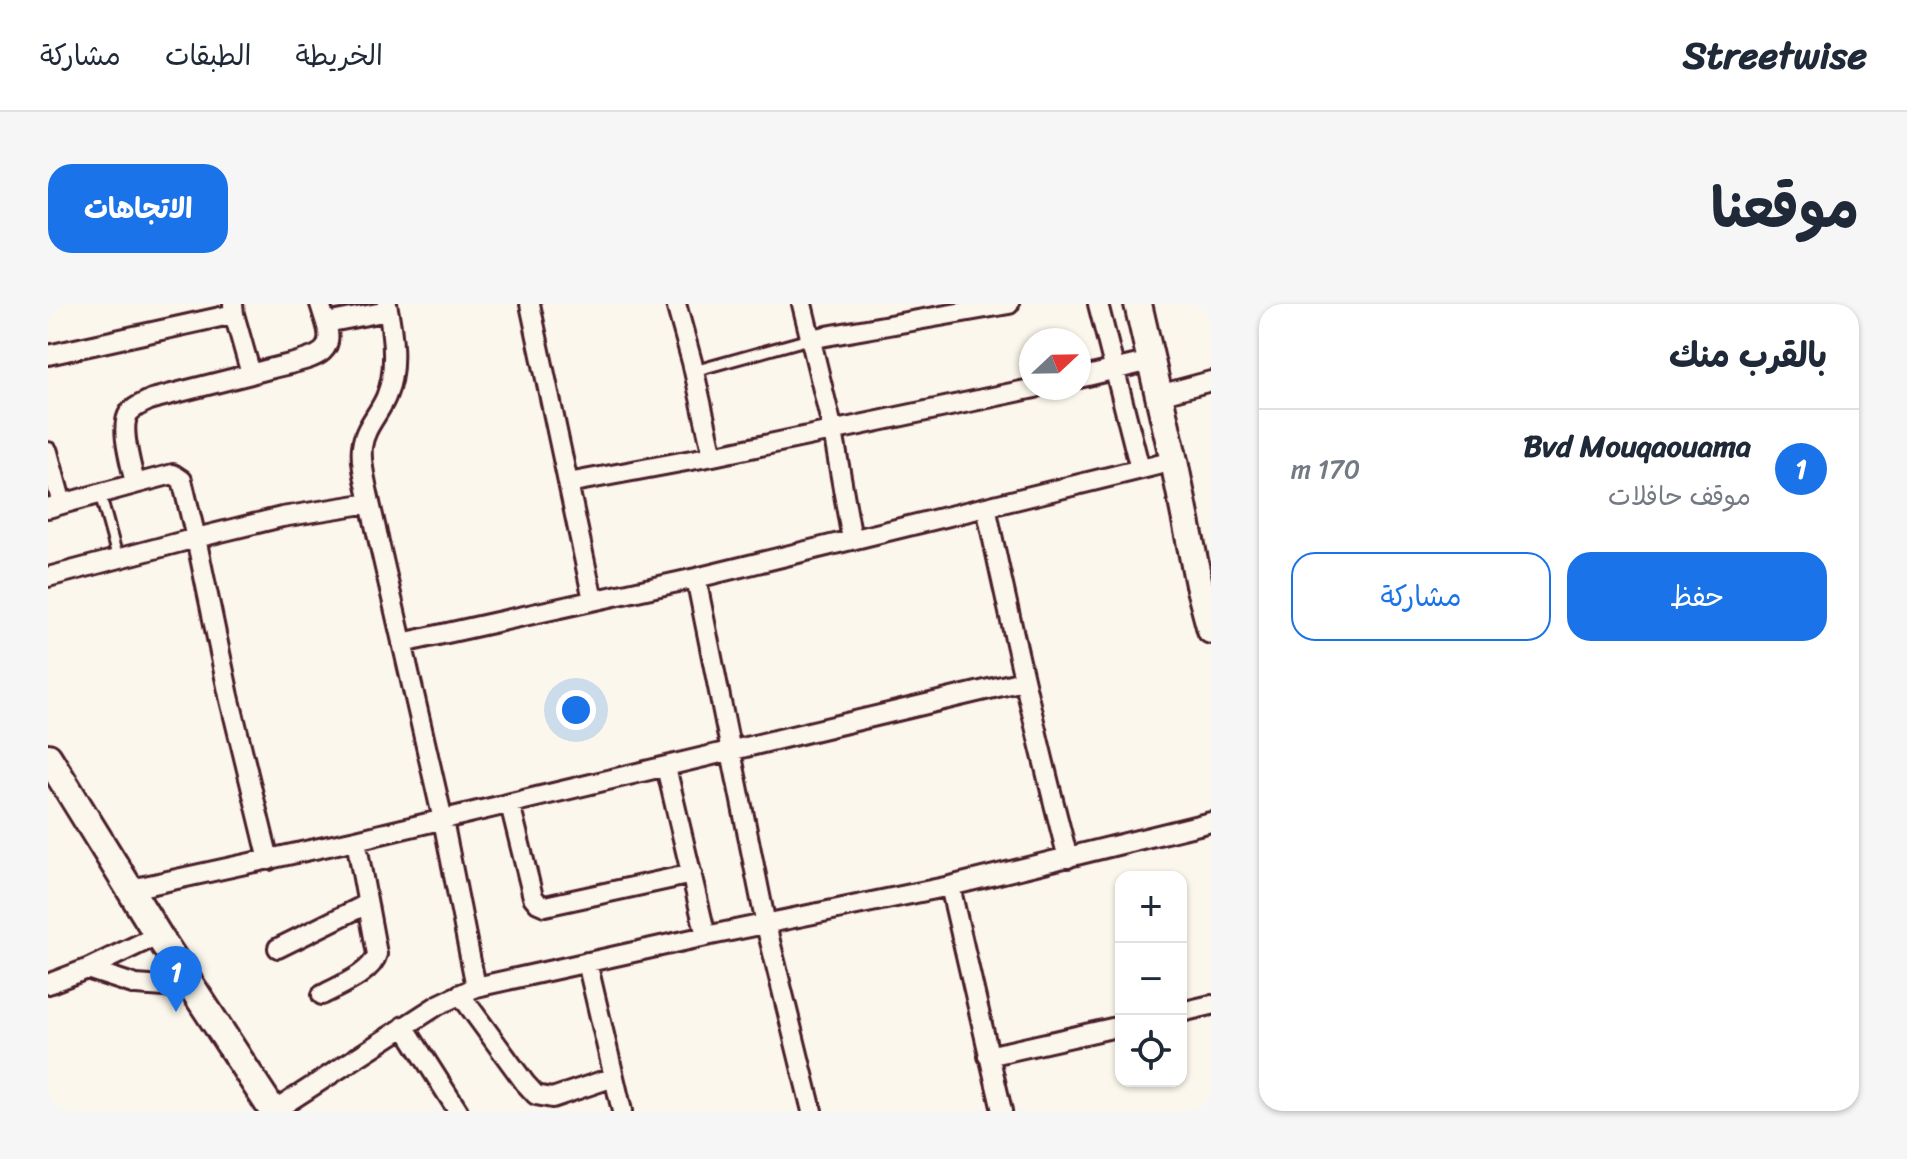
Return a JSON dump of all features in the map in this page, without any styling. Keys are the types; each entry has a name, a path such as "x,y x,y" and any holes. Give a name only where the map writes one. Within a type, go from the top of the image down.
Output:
{"street":[{"path":"135,484 125,430 128,415 137,406 152,399 318,356 327,346 329,335 320,304"},
{"path":"530,304 593,600"},
{"path":"676,304 713,456"},
{"path":"802,304 833,431 852,540"},
{"path":"809,339 1009,304"},
{"path":"1098,304 1140,469"},
{"path":"1138,304 1205,584 1211,630"},
{"path":"326,323 388,308 394,367 386,397 365,434 362,448 370,503 443,820 468,990 525,1083 536,1095 552,1098 614,1077"},
{"path":"48,355 233,309 251,374"},
{"path":"1091,375 1151,361"},
{"path":"1159,395 1211,381"},
{"path":"568,483 1019,391"},
{"path":"48,452 55,506 173,474 182,480 269,860"},
{"path":"402,643 696,578 1174,461"},
{"path":"48,577 282,517 370,503"},
{"path":"986,507 1023,681 1068,858"},
{"path":"696,578 766,925 812,1111"},
{"path":"131,889 443,820 1023,681"},
{"path":"48,757 158,935 274,1111 404,1026 468,990 706,936 950,886 1211,822"},
{"path":"666,767 706,936"},
{"path":"510,804 533,897 545,906 692,874"},
{"path":"322,995 374,963 377,954 356,840"},
{"path":"950,886 1002,1111"},
{"path":"278,948 367,904"},
{"path":"48,984 158,935"},
{"path":"587,962 622,1111"},
{"path":"87,969 136,985 193,989"},
{"path":"1187,1011 1211,1005"},
{"path":"404,1026 458,1111"},
{"path":"988,1056 1115,1027"}],"lane":[{"path":"694,371 809,339"},
{"path":"100,494 118,559"}],"place":[{"name":"Bvd Mouqaouama","path":"176,1012"}]}
